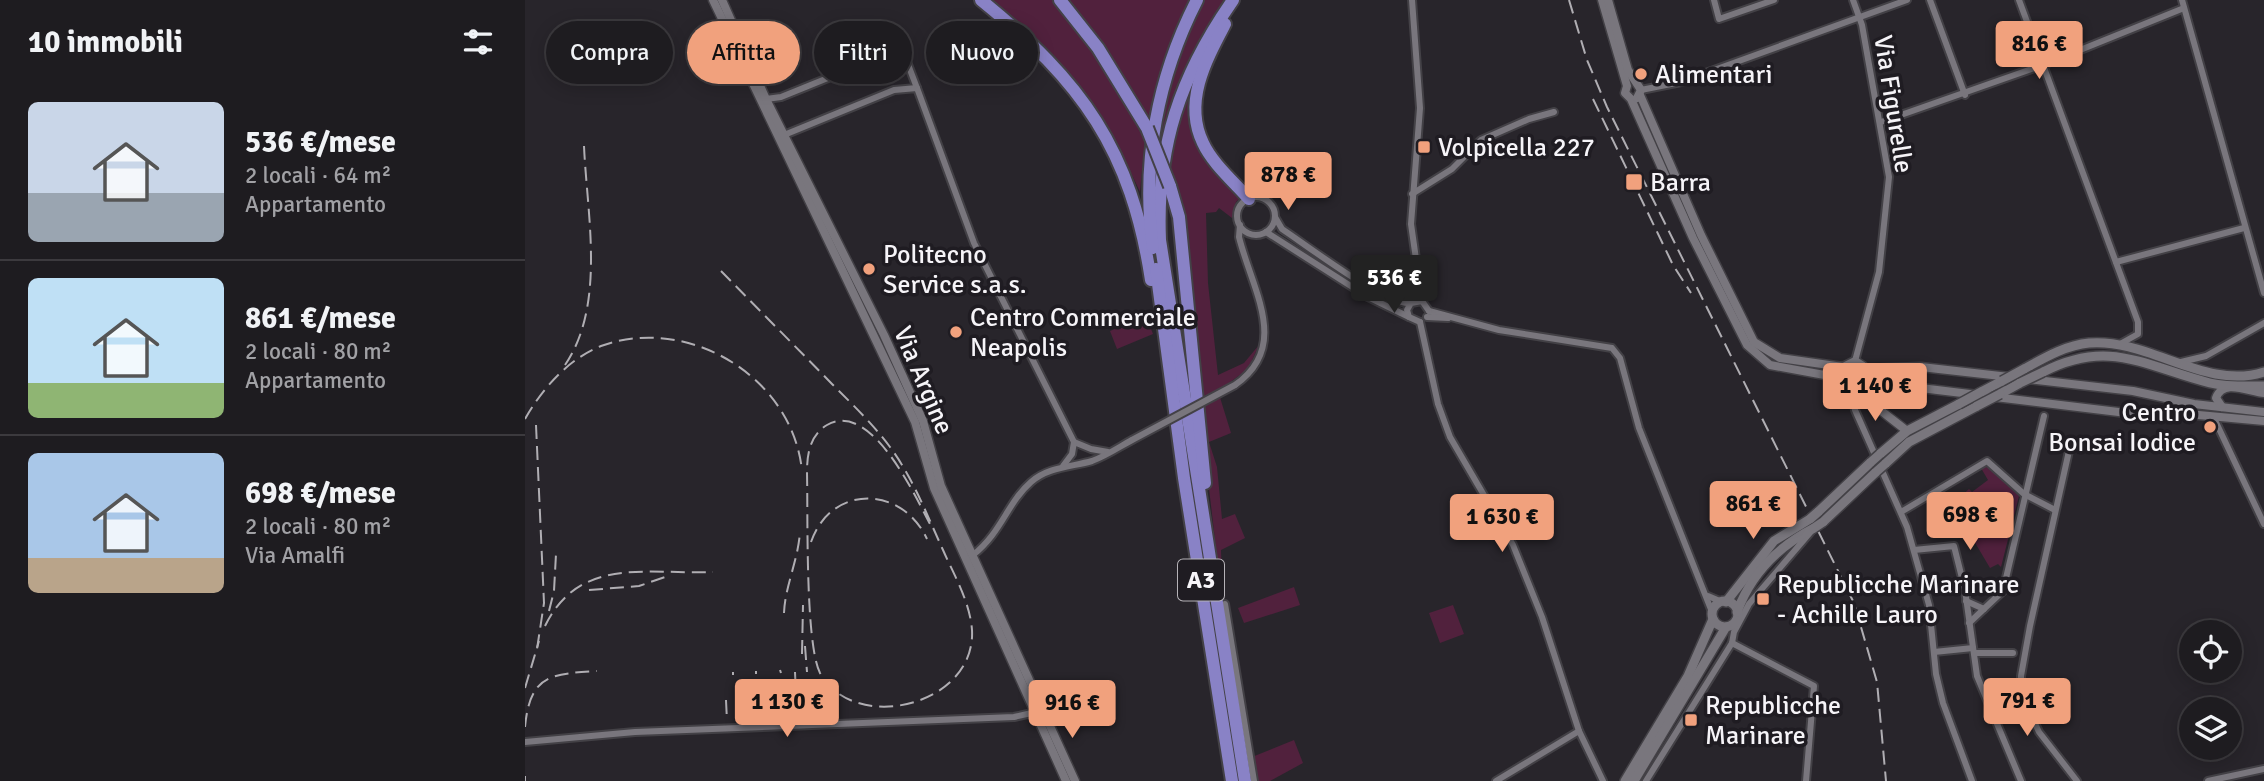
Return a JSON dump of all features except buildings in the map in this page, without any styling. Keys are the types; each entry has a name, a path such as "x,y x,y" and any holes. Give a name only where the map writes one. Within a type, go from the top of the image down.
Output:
{"highway":[{"path":"981,0 1028,38 1069,80 1114,150 1138,211 1170,380"},
{"path":"1060,0 1098,48 1147,128 1179,217 1210,567"},
{"name":"A3","path":"1197,0 1173,55 1163,87 1151,162 1150,226 1170,380 1232,781"},
{"name":"A3","path":"1233,0 1207,39 1178,101 1159,185 1160,240 1245,781"},
{"path":"1240,0 1219,35 1199,82 1195,118 1203,145 1249,199"}],"main road":[{"path":"1816,523 1818,512 1871,463 1876,452 1907,431 2024,369 2079,345 2120,344 2222,375 2243,377 2264,372"},
{"path":"1634,781 1726,627 1735,622 1744,595 1767,562 1909,442 2073,357 2105,354 2128,358 2212,383 2264,386"},
{"path":"1625,781 1688,676 1713,615 1774,541 1816,523"},
{"path":"1724,602 1733,605 1737,612"},
{"path":"1713,615 1718,625 1726,627"}],"street":[{"name":"Via Argine","path":"713,0 761,106 909,410 921,438 930,478 969,556 1039,711 1075,781"},
{"name":"Via Argine","path":"722,0 766,99 915,402 930,438 940,482 969,556"},
{"path":"1412,0 1420,108 1420,140 1412,194 1411,224 1417,300 1428,314 1499,330 1612,348 1620,358 1639,428 1708,596 1713,615"},
{"path":"1602,0 1693,238 1747,345 1770,365 1842,378 1857,386 1907,431"},
{"path":"1608,0 1635,90 1701,235 1754,342 1780,358 1843,367 1855,361 1865,369 1914,367 2133,391 2264,412"},
{"path":"1714,0 1719,19 1774,0"},
{"name":"Via Figurelle","path":"1853,0 1861,16 1889,177 1876,289 1855,361"},
{"path":"1635,90 1681,82 1907,0"},
{"path":"1930,0 1965,95"},
{"path":"2019,0 2140,327 2135,337 2120,344"},
{"path":"2182,0 2264,293"},
{"path":"1881,122 1965,95 2185,8"},
{"path":"766,99 782,97 892,52 904,54 974,243 1086,462"},
{"path":"784,135 894,90 917,88"},
{"path":"1412,194 1451,169 1481,140 1529,119 1554,112"},
{"path":"969,556 995,535 1028,484 1042,474 1086,462 1132,440 1235,385 1255,368 1266,342 1265,323 1242,247 1239,208 1249,199 1267,200 1282,229 1374,289 1399,303 1417,300"},
{"path":"1266,232 1275,217"},
{"path":"1240,225 1251,234 1266,232 1368,297 1420,322"},
{"path":"2116,262 2244,228"},
{"path":"1242,247 1251,234"},
{"path":"1409,317 1408,310 1417,300"},
{"path":"1420,322 1428,314"},
{"path":"1420,322 1438,404 1450,437 1513,545 1542,617 1579,731 1603,781"},
{"path":"2175,362 2203,357 2264,323"},
{"path":"1842,378 1843,367"},
{"path":"1865,369 1857,386 1855,411 1876,452 1914,550 1929,605 1944,704 1972,781"},
{"path":"1857,386 2135,414 2213,416 2264,421"},
{"path":"2222,407 2216,401 2217,393 2237,386 2264,393"},
{"path":"1969,623 2003,591 2044,416"},
{"path":"2213,416 2263,520"},
{"path":"2071,442 2030,626 2021,676 2021,694 2039,732 2077,781"},
{"path":"1062,467 1077,444"},
{"path":"1077,444 1106,452"},
{"path":"1901,512 1987,461 2024,494 2055,510"},
{"path":"1646,781 1732,643 1734,632 1749,604 1816,523"},
{"path":"1914,550 1954,546 1980,685 2021,781"},
{"path":"1708,596 1724,602"},
{"path":"1966,601 1984,609"},
{"path":"1225,604 1254,781"},
{"path":"1732,643 1814,686 1805,781"},
{"path":"1934,652 1974,650 2013,653"},
{"name":"Via Argine","path":"1039,711 1066,781"},
{"path":"525,742 635,732 1013,717 1039,711"},
{"path":"1496,781 1579,731"},
{"path":"2208,781 2264,769"}],"shaded area":[{"path":"989,0 1052,0 1107,70 1145,139 1140,192 1111,134 1095,109 1038,43 1038,21 1015,21"},
{"path":"1065,0 1191,0 1150,121 1118,69"},
{"path":"1201,0 1229,0 1160,148 1157,141 1172,71"},
{"path":"1196,73 1191,112 1199,141 1241,197 1236,202 1232,218 1219,208 1216,212 1206,213 1208,283 1218,375 1244,363 1259,345 1248,369 1218,391 1231,433 1209,442 1217,467 1222,519 1235,514 1245,538 1221,550 1223,608 1171,167 1172,140"},
{"path":"1146,316 1153,334 1117,349 1110,331"},
{"path":"1987,465 2019,496 2001,567 1998,564 1990,568 1964,524 1960,525 1958,499 1969,489 1972,492 1988,480 1981,468"},
{"path":"1294,587 1300,605 1244,623 1238,608"},
{"path":"1453,605 1464,634 1440,643 1429,613"},
{"path":"1294,740 1303,763 1270,781 1258,781 1252,757"}],"railway":[{"path":"1569,0 1587,60 1607,107 1854,603 1877,682 1886,781"},
{"path":"1593,99 1673,265 1691,293"},
{"path":"565,365 578,341 590,288 590,230 584,146"},
{"path":"721,271 862,414 890,447 919,497 968,609 972,630 968,656 955,678 935,693 910,703 884,707 859,703 836,692 820,673 815,657 810,607 807,472 809,452 821,429 843,421 859,426 875,437 902,473 930,524"},
{"path":"525,419 557,376 589,352 601,346 635,338 668,339 701,347 731,362 758,382 779,408 794,438 802,471"},
{"path":"536,425 544,603 537,649"},
{"path":"811,542 821,523 834,509 850,501 867,499 885,501 901,509 916,521 927,539"},
{"path":"784,613 800,532"},
{"path":"549,611 554,591 556,554"},
{"path":"545,626 560,603 577,588 596,579 641,572 713,572"},
{"path":"589,590 639,586 668,576"},
{"path":"802,654 803,605"},
{"path":"525,688 539,641"},
{"path":"805,646 807,672"},
{"path":"525,727 532,697 545,681 555,676 597,671"},
{"path":"795,672 797,719"},
{"path":"812,696 813,719"},
{"path":"737,699 738,721"},
{"path":"749,699 750,721"},
{"path":"726,700 727,721"},
{"path":"525,776 525,781"}],"place":[{"name":"Alimentari","path":"1641,74"},
{"name":"Volpicella 227","path":"1424,147"},
{"name":"Barra","path":"1634,182"},
{"name":"Politecno Service s.a.s.","path":"869,269"},
{"name":"Centro Commerciale Neapolis","path":"956,332"},
{"name":"Centro Bonsai Iodice","path":"2210,427"},
{"name":"Republicche Marinare - Achille Lauro","path":"1763,599"},
{"name":"Republicche Marinare","path":"1691,720"}]}
